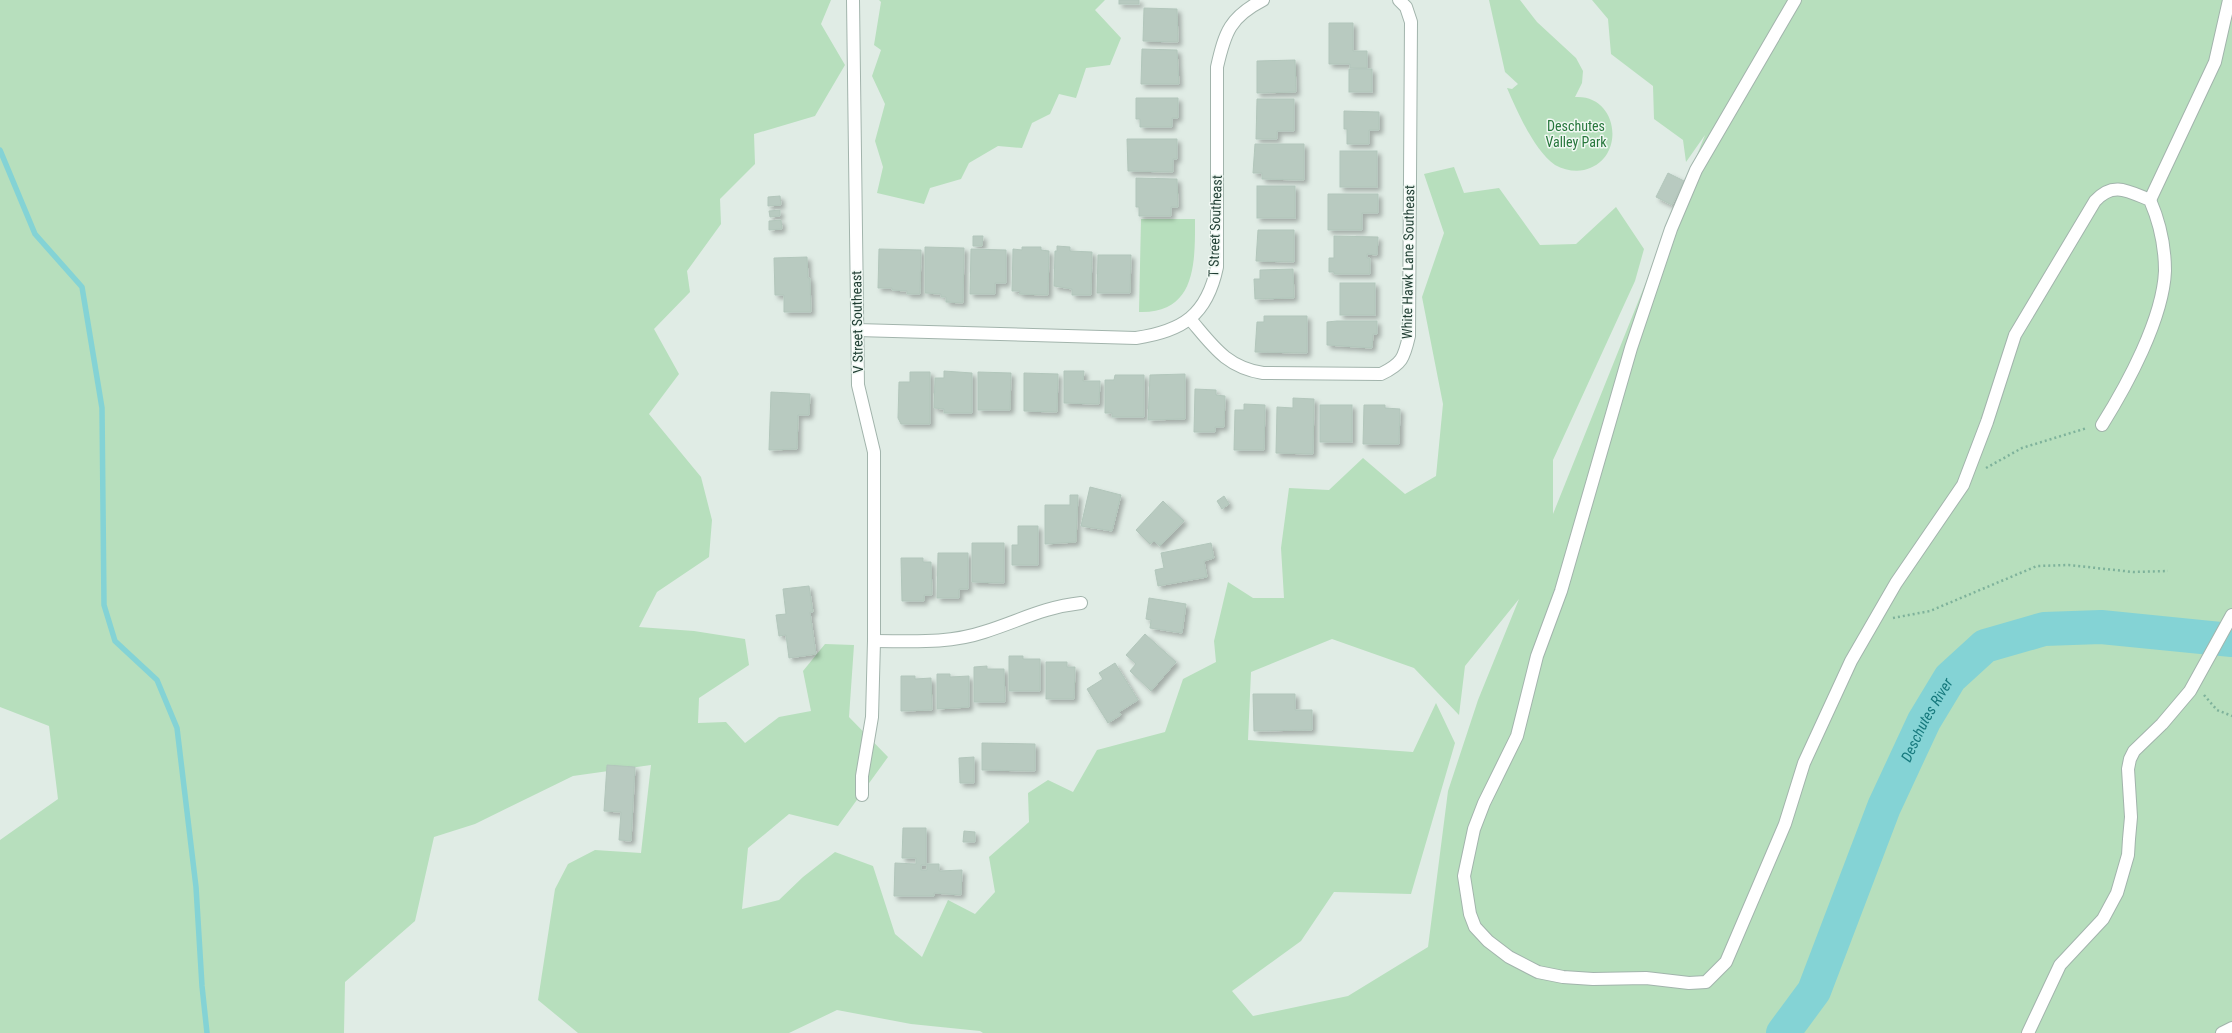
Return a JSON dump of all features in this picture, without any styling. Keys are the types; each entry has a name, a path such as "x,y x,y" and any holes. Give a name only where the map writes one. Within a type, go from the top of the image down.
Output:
{"street":[{"name":"V Street Southeast","path":"853,0 858,385 874,452 874,641 872,717 862,776 862,795"},
{"name":"T Street Southeast","path":"858,330 1136,338 1157,335 1176,328 1190,319 1203,306 1213,288 1217,267 1217,67 1222,43 1232,23 1245,9 1263,0"},
{"name":"White Hawk Lane Southeast","path":"1190,319 1220,355 1235,365 1249,371 1263,373 1381,374 1395,367 1405,356 1409,336 1411,22 1406,7 1399,0"},
{"path":"1795,0 1696,170 1671,229 1631,348 1561,591 1537,656 1517,736 1484,803 1474,828 1464,876 1465,896 1475,927 1488,941 1509,957 1538,972 1593,979 1646,978 1689,983 1706,982 1726,962 1785,824 1804,763 1851,661 1896,583 1963,485 1987,422 2015,335 2095,201 2103,193 2118,189 2150,200"},
{"path":"2102,425 2138,359 2163,288 2164,253 2162,233 2150,200 2215,62 2229,0"},
{"path":"874,641 940,642 984,632 1046,609 1081,603"},
{"path":"2028,1033 2052,978 2060,965 2103,919 2117,893 2128,855 2130,839 2131,817 2128,769 2130,759 2134,751 2178,707 2199,676 2232,615"},
{"path":"2222,1033 2232,1028"}],"path":[{"path":"1963,485 1980,471 2022,448 2070,431 2102,425"},
{"path":"1875,620 1930,611 2037,566 2069,565 2133,572 2168,571"},
{"path":"2199,676 2208,701 2217,710 2232,716"}],"green space":[{"path":"0,0 831,0 821,24 845,65 815,116 754,134 755,164 720,199 721,224 687,271 690,292 654,329 679,374 649,414 701,477 712,520 709,557 657,592 639,627 694,631 745,639 749,665 699,698 698,723 726,722 745,743 779,717 811,711 803,671 825,644 854,645 849,717 888,757 838,826 789,814 748,848 742,909 779,900 803,877 835,852 873,866 895,934 922,957 948,900 975,914 995,892 989,857 1029,822 1028,793 1048,780 1073,792 1097,750 1165,732 1183,679 1216,662 1214,641 1228,582 1253,598 1284,598 1281,548 1289,488 1329,490 1363,458 1405,494 1436,476 1443,404 1422,297 1444,233 1424,174 1454,167 1464,193 1499,188 1540,245 1576,244 1616,207 1644,249 1635,281 1553,460 1553,514 1705,135 1686,162 1683,140 1654,119 1653,86 1611,54 1608,19 1592,0 2232,0 2232,1033 983,1033 980,1031 911,1024 837,1010 789,1033 578,1033 538,1000 555,889 568,864 595,850 641,853 651,765 573,776 475,824 434,837 415,921 345,982 344,1033 0,1033 0,840 58,799 49,726 0,707","holes":["1519,599 1478,700 1448,791 1428,947 1348,996 1253,1016 1232,991 1301,941 1334,892 1411,894 1455,743 1436,703 1413,752 1248,740 1251,672 1332,639 1414,668 1459,715 1465,666"]},
{"path":"879,0 1105,0 1095,10 1121,38 1110,65 1086,68 1076,98 1059,94 1050,114 1032,123 1022,148 998,146 969,163 961,179 930,188 924,204 877,193 883,167 875,141 885,104 872,76 881,50 874,45 881,2"},
{"name":"Deschutes Valley Park","path":"1489,0 1520,0 1537,22 1576,58 1583,71 1582,83 1575,97 1590,99 1601,106 1609,116 1612,129 1612,142 1607,154 1598,164 1581,171 1573,171 1562,168 1555,165 1547,158 1533,140 1521,119 1507,88 1512,89 1518,84 1505,72"},
{"path":"1141,219 1195,219 1195,235 1193,267 1189,282 1182,295 1172,304 1158,310 1139,312"}],"building":[{"path":"1119,0 1139,0 1139,4 1119,4"},
{"path":"1144,8 1177,9 1178,42 1143,41"},
{"path":"1329,23 1353,23 1353,51 1367,51 1367,68 1350,68 1350,64 1329,64"},
{"path":"1142,49 1177,50 1179,84 1141,84"},
{"path":"1295,60 1296,92 1257,93 1257,61"},
{"path":"1349,69 1372,69 1372,92 1349,92"},
{"path":"1136,98 1178,98 1178,118 1172,118 1172,127 1140,127 1140,119 1136,119"},
{"path":"1257,99 1294,99 1294,131 1277,131 1277,139 1256,139"},
{"path":"1344,111 1379,112 1379,130 1369,130 1369,144 1347,144 1347,129 1344,129"},
{"path":"1127,139 1177,139 1177,159 1173,159 1173,172 1128,171"},
{"path":"1255,144 1304,144 1304,180 1262,179 1262,173 1253,173"},
{"path":"1340,151 1377,151 1377,187 1340,187"},
{"path":"1668,173 1684,181 1672,205 1656,197"},
{"path":"1136,178 1177,179 1178,207 1171,207 1171,216 1139,216 1139,207 1136,207"},
{"path":"1257,186 1295,186 1295,218 1257,218"},
{"path":"1328,194 1378,194 1378,213 1362,213 1362,230 1328,230"},
{"path":"780,196 781,205 768,206 768,197"},
{"path":"780,210 780,216 770,217 769,211"},
{"path":"781,220 782,229 769,230 769,221"},
{"path":"1258,230 1294,230 1294,262 1256,261"},
{"path":"973,236 983,236 982,246 973,246"},
{"path":"1334,236 1378,237 1377,255 1367,254 1367,258 1370,258 1370,274 1334,274 1334,272 1329,272 1329,258 1334,258"},
{"path":"1057,246 1070,247 1070,251 1092,252 1091,295 1072,295 1072,289 1054,286 1055,251 1057,251"},
{"path":"925,247 964,248 963,303 946,302 946,297 941,297 941,294 925,293"},
{"path":"1022,247 1041,247 1041,250 1049,251 1048,295 1019,294 1020,291 1012,291 1013,249 1022,250"},
{"path":"879,249 921,250 920,294 907,294 907,291 892,290 892,288 878,288"},
{"path":"971,249 1006,250 1006,283 995,283 995,294 970,294"},
{"path":"1098,255 1131,255 1130,293 1097,293"},
{"path":"807,257 808,278 810,278 811,312 784,312 784,295 775,295 774,258"},
{"path":"1293,269 1294,298 1255,299 1254,279 1260,279 1260,270"},
{"path":"1340,283 1375,283 1375,315 1340,315"},
{"path":"1264,316 1307,316 1307,353 1255,352 1257,322 1264,322"},
{"path":"1377,321 1377,334 1373,334 1372,348 1327,345 1327,322"},
{"path":"944,371 972,373 972,413 944,413 944,409 934,408 935,378 944,378"},
{"path":"1064,371 1084,371 1083,381 1100,381 1099,404 1064,403"},
{"path":"910,372 930,372 930,424 901,424 898,418 899,382 910,382"},
{"path":"978,372 1011,373 1010,410 978,410"},
{"path":"1024,373 1058,374 1057,412 1024,411"},
{"path":"1185,374 1185,419 1148,420 1150,375"},
{"path":"1115,375 1144,375 1144,417 1112,417 1112,413 1105,413 1105,380 1114,380"},
{"path":"1195,389 1216,390 1216,395 1225,396 1224,427 1215,427 1215,432 1194,432"},
{"path":"771,392 810,394 809,415 798,415 797,449 769,450"},
{"path":"1293,398 1314,399 1313,454 1276,453 1277,407 1293,408"},
{"path":"1244,404 1265,405 1264,450 1234,450 1235,410 1244,410"},
{"path":"1320,405 1352,405 1352,442 1320,442"},
{"path":"1364,405 1385,405 1385,408 1400,409 1399,444 1363,444"},
{"path":"1090,487 1121,495 1112,531 1081,526"},
{"path":"1070,495 1078,495 1076,542 1045,544 1045,505 1070,505"},
{"path":"1224,496 1229,504 1222,509 1217,501"},
{"path":"1163,501 1184,521 1160,546 1154,541 1150,544 1136,530"},
{"path":"1018,526 1038,526 1038,565 1012,565 1012,545 1018,545"},
{"path":"972,543 1004,543 1004,583 972,582"},
{"path":"1211,543 1214,558 1204,561 1207,577 1158,586 1155,570 1164,568 1161,553"},
{"path":"938,553 968,553 968,589 959,589 959,598 937,598"},
{"path":"901,558 923,558 923,562 931,562 932,595 924,595 924,601 902,601"},
{"path":"809,586 813,612 810,612 816,654 789,658 786,635 779,636 776,615 786,614 783,589"},
{"path":"1149,598 1186,604 1182,633 1150,628 1151,620 1146,619"},
{"path":"1145,634 1176,662 1151,691 1130,671 1136,664 1126,655"},
{"path":"1009,656 1023,656 1023,659 1040,659 1040,691 1009,691"},
{"path":"1046,662 1067,662 1067,667 1075,667 1074,699 1046,699"},
{"path":"1115,663 1138,700 1119,712 1121,715 1108,723 1087,689 1103,679 1099,673"},
{"path":"987,666 987,669 1004,669 1005,702 974,702 974,667"},
{"path":"937,674 950,674 950,677 969,676 969,707 937,709"},
{"path":"901,676 915,676 915,679 931,678 932,710 901,711"},
{"path":"1253,694 1295,694 1295,710 1312,710 1312,730 1254,731"},
{"path":"982,743 1035,744 1035,771 982,770"},
{"path":"974,757 974,783 960,783 959,758"},
{"path":"607,765 635,767 631,841 619,840 621,812 604,811"},
{"path":"903,828 926,828 926,865 921,865 921,870 927,870 927,864 939,864 939,871 962,870 961,895 934,893 934,896 894,896 895,863 916,864 916,858 902,858"},
{"path":"964,831 975,832 975,842 963,842"}],"waterway":[{"path":"0,150 35,234 82,287 102,408 104,605 115,641 157,680 177,728 196,887 202,986 207,1033"},
{"name":"Deschutes River","path":"1783,1033 1814,991 1884,807 1924,721 1950,678 1985,646 2044,629 2101,627 2232,640"}]}
